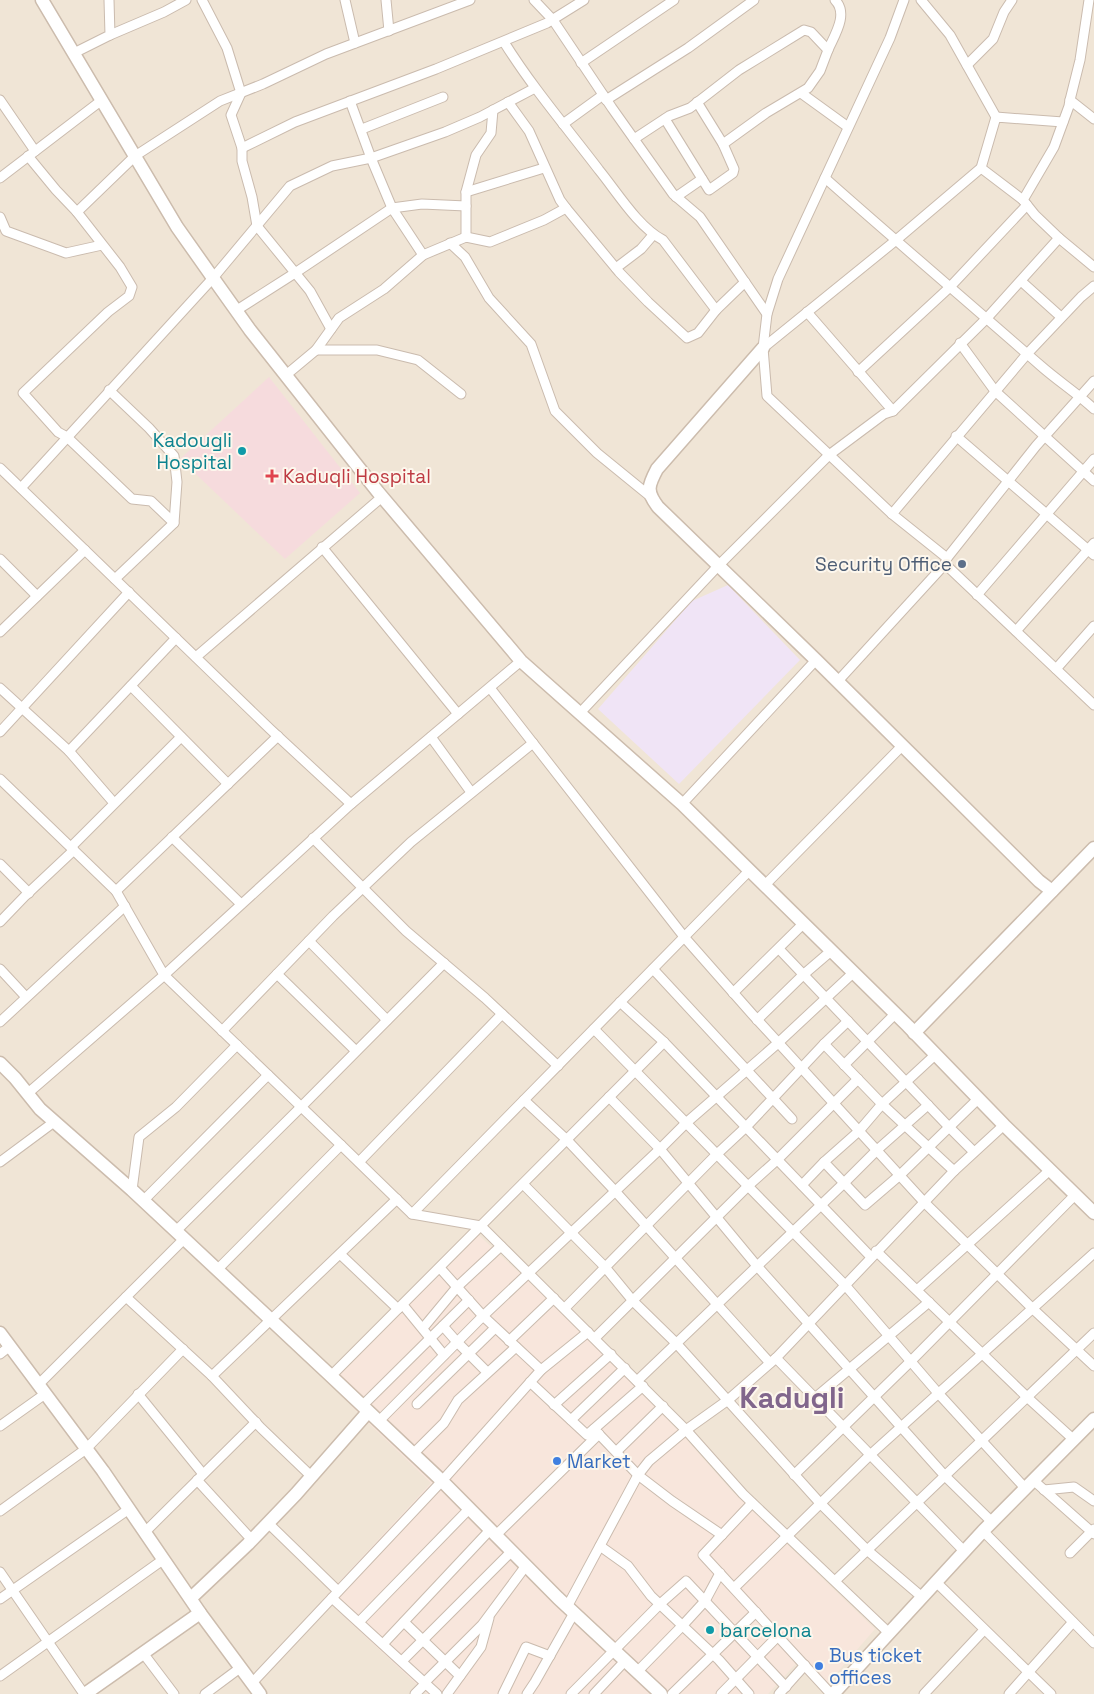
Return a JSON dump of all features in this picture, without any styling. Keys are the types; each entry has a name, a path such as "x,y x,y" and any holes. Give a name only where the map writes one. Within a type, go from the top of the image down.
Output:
{"street":[{"path":"42,0 177,227 236,310 382,497 521,661 682,804 1094,1213"},
{"path":"109,0 110,35"},
{"path":"74,53 186,0"},
{"path":"202,0 227,48 241,93 230,115 242,148 242,162 252,198 257,226 310,291 331,329"},
{"path":"344,0 355,44"},
{"path":"386,0 389,31"},
{"path":"77,212 134,156 220,101 263,84 326,54 389,31 455,3 470,0"},
{"path":"534,0 553,20 605,98 676,197 700,217 767,314"},
{"path":"242,148 295,122 504,42 553,20 584,0"},
{"path":"581,63 674,0"},
{"path":"563,124 688,48 754,0"},
{"path":"723,144 766,113 808,88 820,71 842,16 840,4 836,0"},
{"path":"904,0 890,38 778,279 767,314 763,348 767,396 892,514 946,561 977,595 1094,706"},
{"path":"651,497 649,484 657,469 763,348 895,241 981,168 996,117 950,35 921,0"},
{"path":"967,66 993,39 1004,12 1012,0"},
{"path":"858,372 950,287 1025,202 1054,147 1069,106 1080,60 1090,0"},
{"path":"634,139 665,118 690,108 739,70 804,30 811,32 828,50"},
{"path":"504,42 535,88 629,209 653,235 663,240 716,310"},
{"path":"21,488 213,278 290,186 332,166 370,158 445,132 535,88"},
{"path":"801,93 848,127"},
{"path":"362,129 443,97"},
{"path":"0,100 56,190 77,212 120,267 132,287 129,296 108,312 23,393 58,432 67,437 132,499 151,502 174,522"},
{"path":"0,178 102,100"},
{"path":"350,100 362,129 370,158 392,208 423,255"},
{"path":"1070,100 1094,119"},
{"path":"508,102 529,131 544,168 566,208 616,268 648,302 687,338 698,333 716,310 745,282"},
{"path":"665,118 698,169 709,190 734,173 734,169 723,144 697,102"},
{"path":"466,237 466,192 476,155 491,133 493,110"},
{"path":"996,117 1063,122"},
{"path":"466,192 544,168"},
{"path":"981,168 1025,202 1059,238 1094,267"},
{"path":"825,178 895,241 1094,409"},
{"path":"676,197 702,179"},
{"path":"236,310 392,208 422,204 466,206"},
{"path":"286,375 316,350 339,318 384,289 423,255 466,237 490,242 544,220 566,208"},
{"path":"0,217 6,231 66,252 102,245"},
{"path":"616,268 641,249 653,235"},
{"path":"579,714 718,566 829,455 884,414 893,410 987,318 1059,238"},
{"path":"450,243 465,257 489,298 530,344 555,411 596,453 651,497 658,507 838,681 1038,881 1052,891"},
{"path":"1021,281 1062,317"},
{"path":"892,514 1027,354 1094,286"},
{"path":"807,312 893,410"},
{"path":"960,344 995,392 1094,481"},
{"path":"316,350 376,350 418,360 461,394"},
{"path":"838,681 946,561 1036,446 1094,381"},
{"path":"110,390 150,428 174,456 177,482 174,522 115,579"},
{"path":"956,436 1010,480 1046,514 1092,549 1016,631"},
{"path":"977,595 1094,459"},
{"path":"0,468 351,804"},
{"path":"196,657 382,497"},
{"path":"322,547 458,714"},
{"path":"0,632 85,550"},
{"path":"0,559 37,596"},
{"path":"0,732 129,592"},
{"path":"1056,669 1094,626"},
{"path":"69,751 176,638"},
{"path":"682,804 816,660"},
{"path":"27,1094 164,975 351,804 521,661"},
{"path":"131,686 228,784"},
{"path":"0,688 69,751 114,804"},
{"path":"490,688 685,938 757,1020 924,1202 1094,1366"},
{"path":"116,891 278,736"},
{"path":"0,922 181,737"},
{"path":"431,737 471,792"},
{"path":"222,1031 333,916 364,889 411,842 533,743"},
{"path":"764,886 902,746"},
{"path":"0,779 116,891 164,975 412,1214 481,1226 663,1406 752,1503 889,1633"},
{"path":"172,837 241,904"},
{"path":"313,838 406,931 444,962 558,1066"},
{"path":"914,1033 1094,848"},
{"path":"0,864 28,893"},
{"path":"412,1214 749,871"},
{"path":"0,1022 125,906"},
{"path":"733,993 803,924"},
{"path":"309,941 387,1020"},
{"path":"779,949 974,1152"},
{"path":"757,1020 803,975 831,951"},
{"path":"0,1426 42,1389 180,1235 444,962"},
{"path":"0,969 26,997"},
{"path":"653,969 792,1119"},
{"path":"378,1422 482,1316 686,1123 778,1043 853,973"},
{"path":"277,974 356,1051"},
{"path":"620,1002 664,1042 821,1204 873,1254 930,1302 1028,1398 1073,1439"},
{"path":"359,1162 502,1014"},
{"path":"844,1065 895,1014"},
{"path":"565,1308 717,1154 746,1128 772,1098 848,1021"},
{"path":"594,1029 845,1285 982,1441 1029,1484 1044,1490 1093,1532 1070,1553"},
{"path":"332,1376 664,1042"},
{"path":"824,1044 903,1125 954,1171"},
{"path":"132,1190 139,1137 176,1107 237,1045"},
{"path":"802,1185 824,1162 859,1131 882,1104 935,1055"},
{"path":"0,1063 54,1122 132,1190 442,1481 525,1567 638,1672 654,1692"},
{"path":"143,1201 268,1075"},
{"path":"252,1683 442,1481 541,1370 592,1335 633,1301 858,1079"},
{"path":"609,1097 660,1149 758,1266 901,1426 987,1526 1094,1643"},
{"path":"824,1162 865,1205 900,1176 978,1099"},
{"path":"524,1100 567,1140 718,1304 773,1360 816,1398 964,1551"},
{"path":"383,1644 492,1533 597,1431 676,1343 903,1125 928,1105"},
{"path":"0,1162 54,1122"},
{"path":"527,1694 550,1656 600,1546 638,1475 649,1460 686,1430 728,1400 773,1360 954,1171 1004,1125"},
{"path":"217,1270 341,1145"},
{"path":"917,1290 1050,1170"},
{"path":"523,1184 605,1268 633,1301 676,1343 820,1503 867,1550 922,1597"},
{"path":"794,1475 911,1361 1075,1195"},
{"path":"212,1376 397,1199"},
{"path":"423,1328 457,1287 501,1246"},
{"path":"734,1588 870,1454 1094,1253"},
{"path":"340,1254 423,1328 444,1355"},
{"path":"440,1268 482,1316 541,1370"},
{"path":"126,1297 212,1376 311,1476"},
{"path":"413,1454 444,1423 458,1400 487,1372 554,1298"},
{"path":"191,1598 268,1523 311,1476 365,1409 469,1300"},
{"path":"816,1398 930,1302"},
{"path":"443,1326 456,1342 487,1372"},
{"path":"417,1404 495,1328"},
{"path":"0,1333 5,1350 42,1389 86,1448 200,1613 260,1694"},
{"path":"835,1581 1094,1333"},
{"path":"0,1511 86,1448 183,1349"},
{"path":"554,1405 611,1354"},
{"path":"572,1420 625,1368"},
{"path":"530,1382 587,1435 597,1431"},
{"path":"138,1394 200,1477 252,1540"},
{"path":"617,1451 663,1406"},
{"path":"752,1503 703,1555 832,1694 987,1526 1094,1419"},
{"path":"145,1532 256,1422"},
{"path":"597,1431 638,1475 722,1535"},
{"path":"1044,1490 1074,1488 1094,1501"},
{"path":"0,1599 129,1509"},
{"path":"359,1622 468,1509"},
{"path":"268,1523 359,1622 437,1694"},
{"path":"600,1546 628,1566 651,1596 684,1625 749,1694"},
{"path":"402,1661 511,1552"},
{"path":"0,1676 164,1559"},
{"path":"415,1694 482,1625 525,1567"},
{"path":"0,1572 84,1694 200,1613"},
{"path":"638,1672 705,1601 720,1573"},
{"path":"572,1694 660,1604 686,1581 786,1687"},
{"path":"936,1582 1051,1694"},
{"path":"672,1694 756,1612"},
{"path":"447,1694 482,1647 490,1613"},
{"path":"404,1622 460,1676"},
{"path":"1009,1694 1073,1622"},
{"path":"924,1694 984,1630"},
{"path":"721,1694 778,1636"},
{"path":"503,1694 526,1647 550,1656"},
{"path":"143,1653 174,1694"},
{"path":"594,1694 625,1661"},
{"path":"779,1694 805,1665"},
{"path":"206,1694 240,1668"}],"shaded area":[{"path":"0,0 1094,0 1094,1694 0,1694"},
{"name":"Kaduqli Hospital","path":"269,377 360,493 285,559 180,459"},
{"path":"728,585 800,660 679,784 598,709 692,601"},
{"name":"Market","path":"472,1229 612,1361 687,1440 731,1490 875,1629 828,1683 802,1657 768,1694 427,1694 324,1598 431,1483 359,1414 324,1376"}],"place":[{"name":"Kadougli Hospital","path":"242,451"},
{"name":"Kaduqli Hospital","path":"272,476"},
{"name":"Security Office","path":"962,564"},
{"name":"Market","path":"557,1461"},
{"name":"barcelona","path":"710,1630"},
{"name":"Bus ticket offices","path":"819,1666"}],"district":[{"name":"Kadugli","path":"792,1398"}]}
